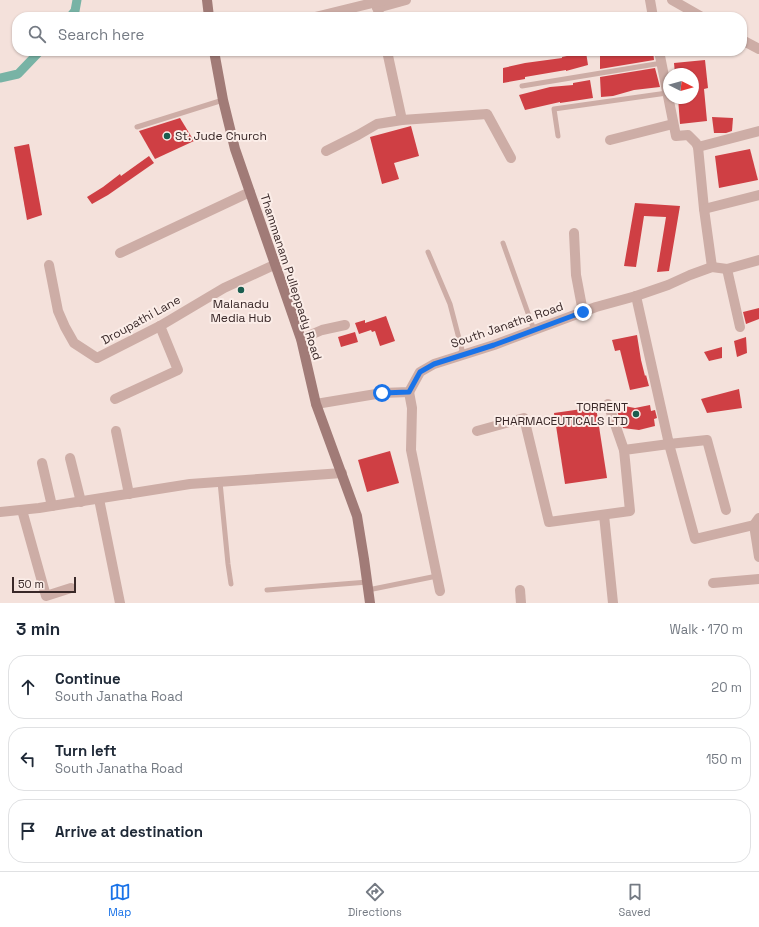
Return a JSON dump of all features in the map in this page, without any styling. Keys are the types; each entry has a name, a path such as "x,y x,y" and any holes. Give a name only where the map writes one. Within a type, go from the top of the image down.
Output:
{"main road":[{"path":"207,0 208,12"},
{"name":"Thammanam Pulleppady Road","path":"215,56 234,149 301,339 316,404 342,473 356,516 370,603"}],"street":[{"path":"362,12 406,0"},
{"path":"650,0 652,12"},
{"path":"679,2 694,12"},
{"path":"347,12 379,7"},
{"path":"747,43 759,49"},
{"path":"388,56 402,120"},
{"path":"660,56 663,69"},
{"path":"669,104 676,136 688,135 698,147 712,267 727,270 759,260"},
{"path":"326,150 378,124 402,120 487,114 511,158"},
{"path":"610,140 673,124"},
{"path":"698,147 759,131"},
{"path":"120,253 250,192"},
{"path":"704,208 759,195"},
{"path":"574,233 576,275 583,312"},
{"name":"Droupathi Lane","path":"49,264 58,311 65,327 74,342 97,358 160,326 224,288 274,265"},
{"name":"South Janatha Road","path":"409,392 420,372 434,364 494,345 583,312 668,285 712,267"},
{"path":"727,270 740,326"},
{"path":"636,296 669,444 695,539 756,522 759,557"},
{"path":"301,339 322,330 344,325"},
{"path":"115,399 178,370 160,326"},
{"path":"316,404 382,393 409,392 412,408 411,450 440,591"},
{"path":"477,431 524,418 549,522 630,511 624,450 608,404"},
{"path":"116,431 129,494"},
{"path":"624,450 707,440 726,510"},
{"path":"70,458 81,502"},
{"path":"42,463 52,506"},
{"path":"0,512 81,502 190,484 342,473"},
{"path":"99,499 120,603"},
{"path":"22,510 46,596 71,588"},
{"path":"604,515 613,603"},
{"path":"713,583 759,579"},
{"path":"520,590 521,603"}],"lane":[{"path":"522,86 662,63"},
{"path":"558,136 554,109 663,94"},
{"path":"137,127 223,100"},
{"path":"503,243 534,330"},
{"path":"428,252 450,304 462,350 459,356"},
{"path":"220,482 231,584"},
{"path":"267,590 368,586 437,576"}],"building":[{"path":"587,56 588,65 566,71 525,77 525,79 503,83 503,68 562,57"},
{"path":"600,56 654,56 654,60 600,69"},
{"path":"705,60 708,88 704,89 707,121 680,124 678,104 699,104 699,68 674,68 674,63"},
{"path":"655,68 660,87 634,90 613,96 601,97 600,77"},
{"path":"590,80 593,98 560,102 525,110 519,95 550,87 573,85 573,83"},
{"path":"712,117 733,118 732,131 726,133 714,133"},
{"name":"St. Jude Church","path":"180,118 194,141 155,159 139,131"},
{"path":"411,126 419,156 394,163 399,179 382,184 370,137"},
{"path":"29,144 42,215 27,220 14,147"},
{"path":"750,149 758,180 719,188 715,156"},
{"path":"149,156 154,163 108,195 92,204 87,197 120,174 121,176"},
{"path":"635,203 680,206 669,271 657,272 666,217 644,216 636,267 624,266"},
{"path":"759,308 759,319 746,324 743,312"},
{"path":"386,316 395,341 380,346 375,331 372,332 371,330 359,334 355,323 365,320 365,323"},
{"path":"355,332 358,342 341,347 338,337"},
{"path":"637,335 641,360 649,386 630,390 620,350 615,351 612,340"},
{"path":"746,337 747,353 737,357 734,341"},
{"path":"722,347 722,358 709,361 704,352"},
{"path":"739,389 742,408 707,413 701,399"},
{"name":"TORRENT PHARMACEUTICALS LTD","path":"650,405 651,411 655,410 657,418 654,419 655,426 639,430 623,428 616,408 624,406 635,408"},
{"path":"596,407 607,478 565,484 554,413"},
{"path":"390,451 399,483 367,492 358,460"}],"waterway":[{"path":"74,12 77,0"},
{"path":"0,78 18,74 35,56"}],"place":[{"name":"St. Jude Church","path":"167,136"},
{"name":"Malanadu Media Hub","path":"241,290"},
{"name":"TORRENT PHARMACEUTICALS LTD","path":"636,414"}],"route":[{"path":"382,393 409,392 420,372 434,364 494,345 583,312"}]}
